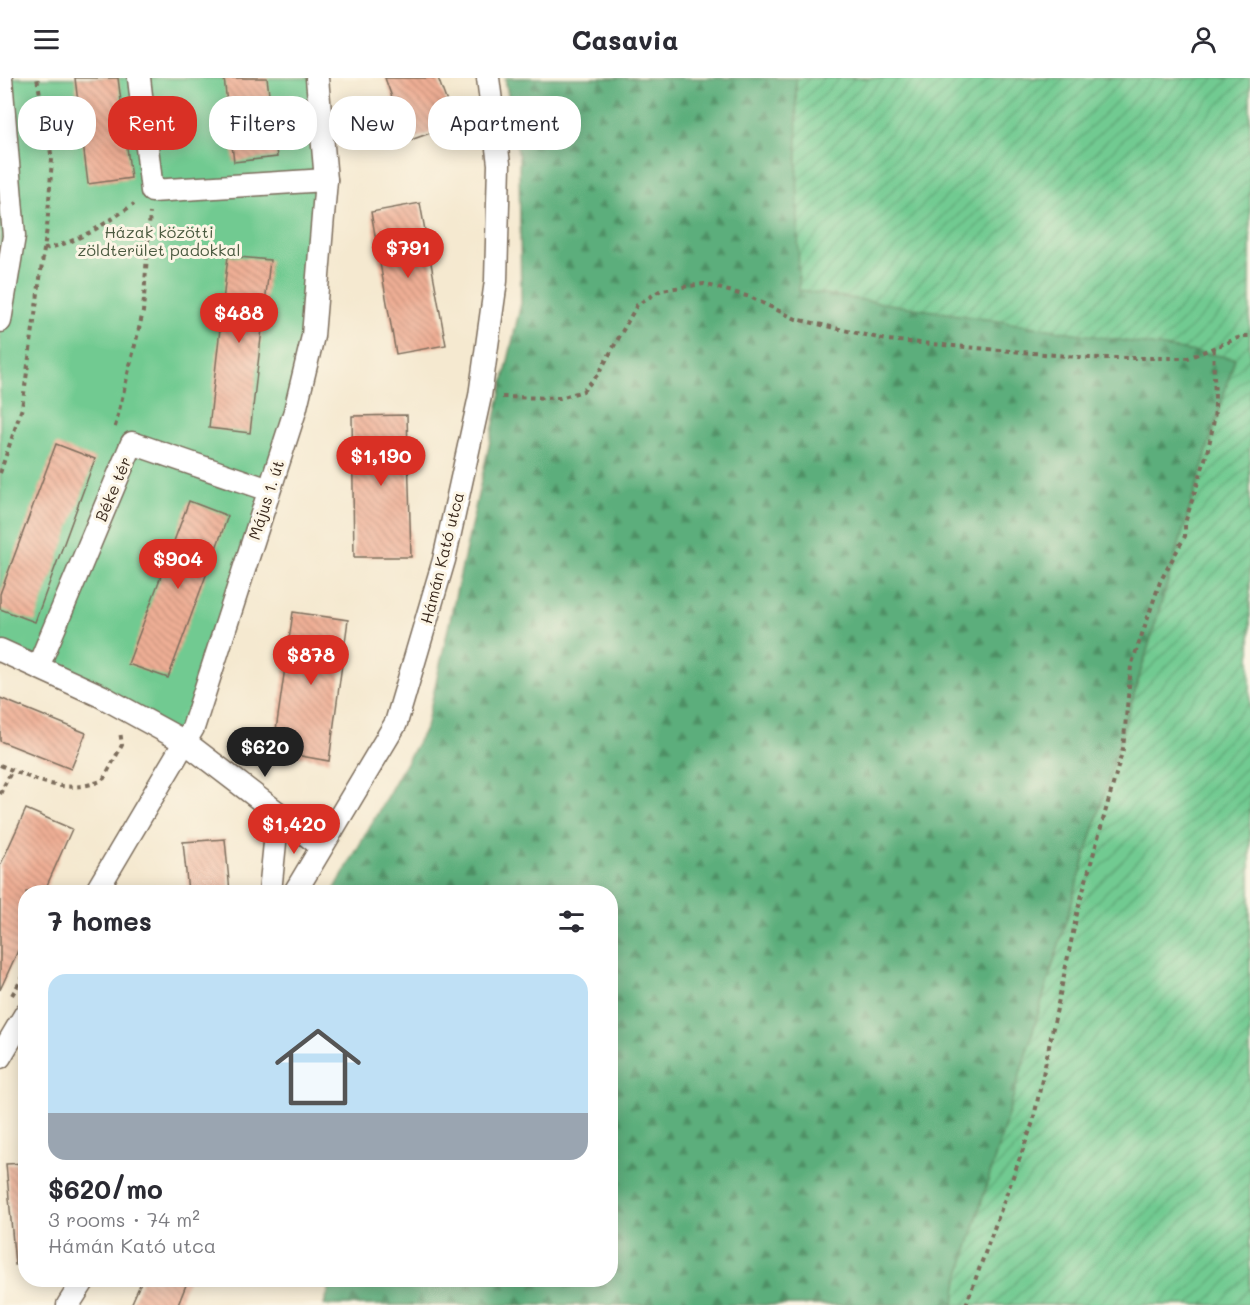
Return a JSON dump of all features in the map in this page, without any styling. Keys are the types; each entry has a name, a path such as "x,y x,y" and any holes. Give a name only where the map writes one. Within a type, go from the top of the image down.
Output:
{"street":[{"path":"0,321 14,236 1,78"},
{"path":"139,78 152,192 326,180"},
{"name":"Május 1. út","path":"100,885 193,728 295,411 313,336 326,180 324,136 317,78"},
{"name":"Hámán Kató utca","path":"299,885 396,723 444,560 480,396 496,281 499,164 488,78"},
{"name":"Béke tér","path":"38,667 132,443 270,490"},
{"path":"0,650 101,696 185,742 321,846"},
{"path":"271,885 278,813"},
{"path":"0,1057 18,1027"},
{"path":"68,1305 80,1287"}],"path":[{"path":"0,473 22,408 44,249 52,159 37,78"},
{"path":"44,249 61,246 103,225 152,192"},
{"path":"114,431 143,312 152,192"},
{"path":"480,396 560,398 583,391 599,373 637,305 661,290 704,284 750,297 796,319 887,340 1089,358 1188,358 1250,336"},
{"path":"966,1305 1033,1122 1078,909 1123,749 1131,666 1160,582 1185,536 1185,523 1210,442 1215,416 1212,370 1214,348"},
{"path":"0,765 47,786 66,784 84,788 103,780 116,758"},
{"path":"0,794 12,770"}],"green space":[{"name":"Házak közötti zöldterület padokkal","path":"0,78 311,78 313,96 209,96 209,150 317,150 317,129 325,196 304,372 185,742 0,650"},
{"path":"505,78 796,78 800,290 1235,358 958,1281 954,1305 324,1305 330,1287 618,1287 618,885 337,885 426,727 521,303 517,150 581,150 581,96 508,96"},
{"path":"796,78 1250,78 1250,1305 954,1305 958,1281 1235,358 799,290"}],"building":[{"path":"75,78 118,78 120,96 108,96 108,150 127,150 131,178 88,184 84,150 96,150 96,96 77,96"},
{"path":"224,78 267,78 269,96 226,96"},
{"path":"385,78 438,78 445,96 428,96 428,134 416,138 416,96 392,96"},
{"path":"233,150 276,150 277,157 234,162"},
{"path":"420,203 446,345 396,354 371,212"},
{"path":"228,256 270,260 250,433 209,428"},
{"path":"407,415 411,557 354,557 352,416"},
{"path":"56,444 95,459 35,622 0,609 0,594"},
{"path":"189,501 228,516 168,678 128,664"},
{"path":"293,612 348,620 329,761 273,751"},
{"path":"0,698 86,733 71,769 0,741"},
{"path":"26,809 72,829 47,885 18,885 18,951 0,990 0,866"},
{"path":"225,839 229,885 187,885 183,842"},
{"path":"18,1163 18,1265 15,1265 6,1164"},
{"path":"139,1287 185,1287 178,1305 131,1305"}]}
